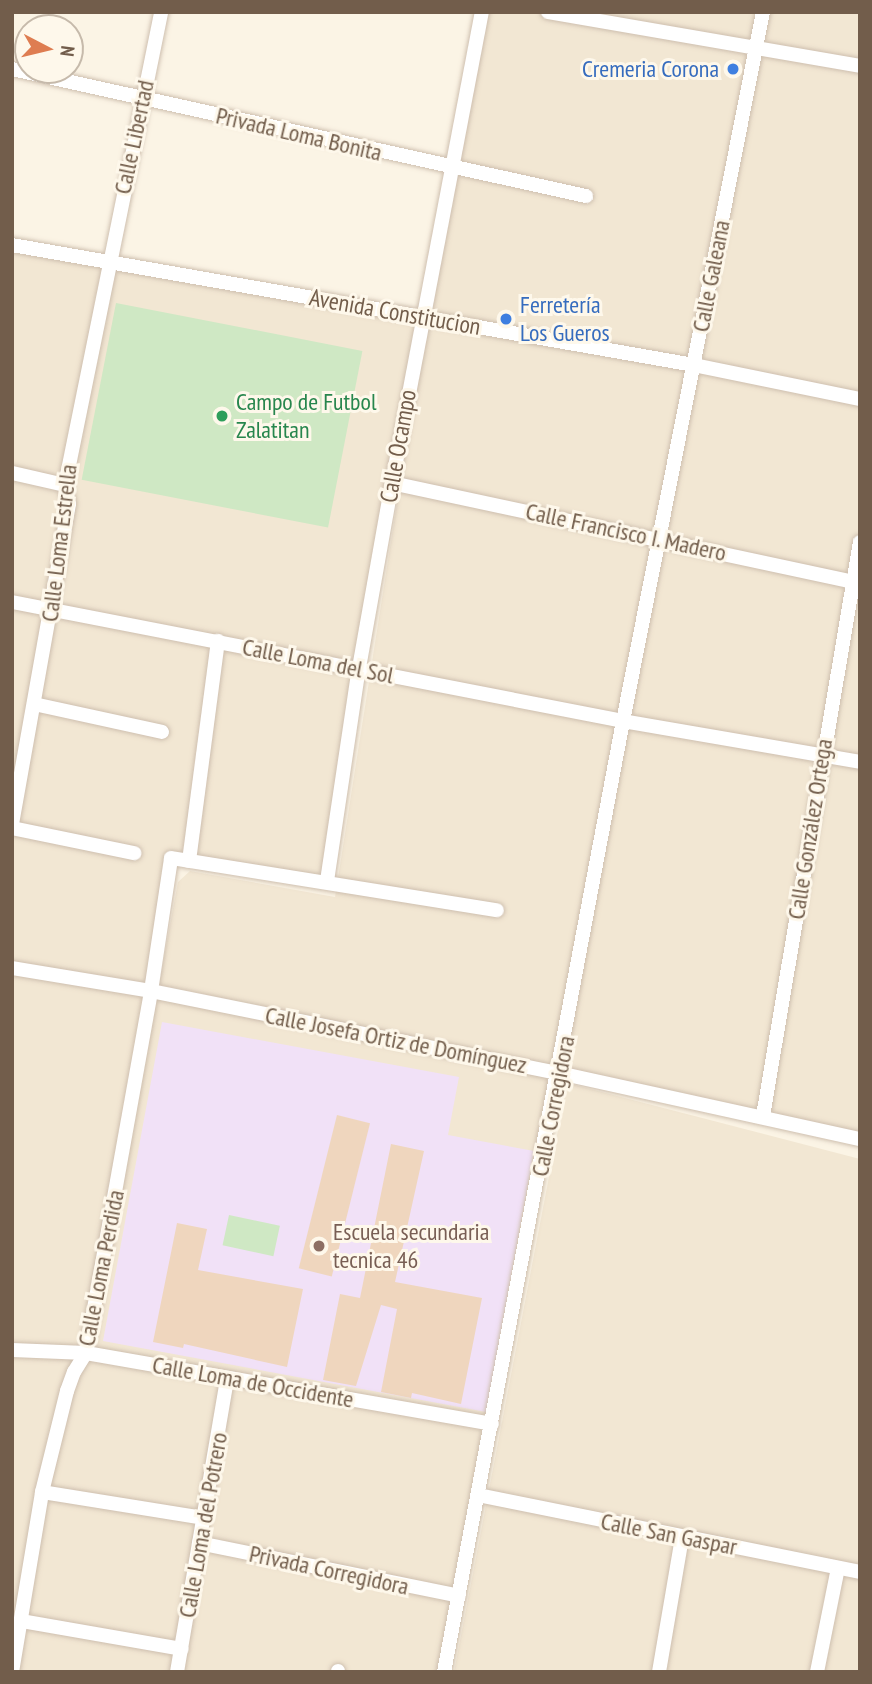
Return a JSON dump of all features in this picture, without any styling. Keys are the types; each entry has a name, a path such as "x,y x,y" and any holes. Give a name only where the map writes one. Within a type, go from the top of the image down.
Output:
{"street":[{"name":"Calle Libertad","path":"108,261 161,12"},
{"name":"Calle Ocampo","path":"327,881 359,668 391,483 421,316 482,12"},
{"path":"548,12 860,66"},
{"name":"Calle Galeana","path":"660,539 763,12"},
{"name":"Privada Loma Bonita","path":"12,69 586,196"},
{"name":"Avenida Constitucion","path":"12,245 694,365 860,399"},
{"name":"Calle Loma Estrella","path":"12,826 69,503 65,485 108,261"},
{"path":"12,473 65,485"},
{"name":"Calle Francisco I. Madero","path":"391,483 857,582"},
{"name":"Calle Corregidora","path":"444,1672 660,539"},
{"name":"Calle González Ortega","path":"763,1116 822,754 857,582 860,542"},
{"name":"Calle Loma del Sol","path":"12,602 624,721 860,762"},
{"path":"218,641 189,861 497,910"},
{"path":"34,704 162,732"},
{"path":"12,826 134,853"},
{"name":"Calle Loma Perdida","path":"12,1672 42,1492 67,1391 74,1372 86,1353 151,991 171,858 189,861"},
{"name":"Calle Josefa Ortiz de Domínguez","path":"12,968 151,991 559,1073 860,1139"},
{"name":"Calle Loma de Occidente","path":"12,1350 86,1353 492,1424"},
{"name":"Calle Loma del Potrero","path":"177,1672 227,1378"},
{"path":"42,1492 204,1518"},
{"name":"Calle San Gaspar","path":"478,1495 860,1572"},
{"path":"659,1672 681,1536"},
{"name":"Privada Corregidora","path":"199,1544 459,1597"},
{"path":"817,1672 838,1568"},
{"path":"22,1621 182,1649"}],"shaded area":[{"path":"481,12 860,12 860,1138 566,1068 159,985 178,882 190,871 335,897 427,313"},
{"path":"12,252 415,321 320,881 169,862 148,993 555,1077 437,1672 12,1672"},
{"name":"Escuela secundaria tecnica 46","path":"162,1022 459,1077 448,1135 534,1151 486,1412 103,1341"},
{"path":"567,1083 860,1159 860,1672 454,1672"}],"green space":[{"name":"Campo de Futbol Zalatitan","path":"116,303 362,351 328,528 82,480"},
{"path":"229,1215 280,1226 273,1256 223,1245"}],"building":[{"path":"337,1115 370,1123 332,1277 299,1268"},
{"path":"391,1144 424,1151 395,1282 482,1298 461,1404 412,1393 411,1398 381,1392 397,1309 381,1305 356,1386 323,1380 340,1294 360,1298"},
{"path":"177,1223 207,1229 198,1270 303,1289 287,1367 184,1344 183,1348 153,1342"}],"place":[{"name":"Cremeria Corona","path":"733,69"},
{"name":"Ferretería Los Gueros","path":"506,319"},
{"name":"Campo de Futbol Zalatitan","path":"222,416"},
{"name":"Escuela secundaria tecnica 46","path":"319,1246"}]}
